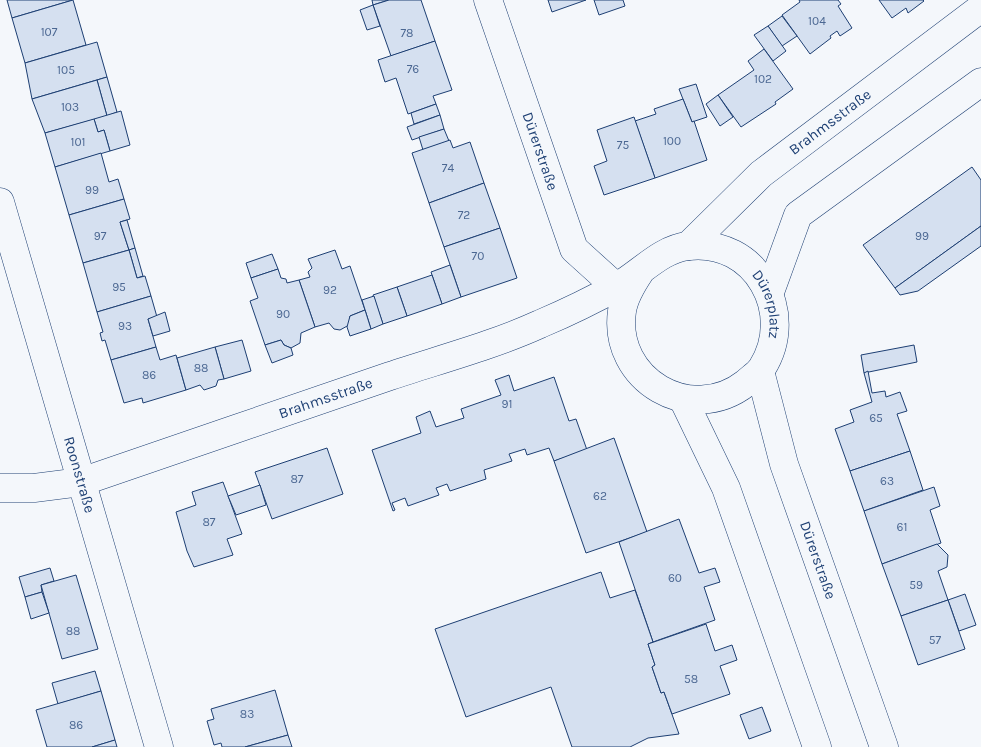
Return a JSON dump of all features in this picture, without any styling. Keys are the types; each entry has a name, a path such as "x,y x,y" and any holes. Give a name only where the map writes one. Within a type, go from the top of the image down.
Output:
{"street":[{"name":"Dürerstraße","path":"488,0 574,249 616,287"},
{"name":"Brahmsstraße","path":"688,246 761,174 981,8"},
{"path":"770,292 798,215 981,82"},
{"name":"Roonstraße","path":"0,202 159,747"},
{"name":"Dürerplatz","path":"688,246 720,248 753,267 770,292 776,331 773,348 760,371 732,393 710,400 683,400 661,391 640,374 624,345 622,311 630,286 640,272 659,256 688,246"},
{"name":"Brahmsstraße","path":"0,488 34,488 81,482 538,325 616,287 640,272"},
{"name":"Dürerstraße","path":"760,371 784,464 884,747"},
{"path":"683,400 726,488 816,747"}],"building":[{"path":"7,0 73,0 12,18"},
{"path":"73,0 86,45 25,63 12,18"},
{"path":"372,0 389,0 373,5"},
{"path":"389,0 421,0 435,41 391,56 373,5"},
{"path":"548,0 586,0 552,12"},
{"path":"594,0 623,0 625,6 599,15"},
{"path":"799,0 838,0 841,4 838,6 852,28 840,36 837,31 810,54 782,15 800,2"},
{"path":"879,0 924,1 908,13 906,8 892,18"},
{"path":"373,5 380,26 367,30 360,10"},
{"path":"782,16 797,36 782,46 768,26"},
{"path":"768,26 786,51 773,61 754,35"},
{"path":"435,41 452,90 433,96 436,104 408,114 396,78 385,82 378,60"},
{"path":"97,42 107,77 32,99 25,63"},
{"path":"764,49 793,89 775,102 776,104 741,127 718,95 754,70 748,61"},
{"path":"107,77 117,112 107,116 97,80"},
{"path":"97,80 107,116 45,133 32,99"},
{"path":"696,84 707,117 692,122 679,89"},
{"path":"718,95 733,117 720,126 706,104"},
{"path":"683,99 692,122 694,121 707,160 655,178 635,121 656,114 654,109"},
{"path":"436,104 440,115 414,124 411,113"},
{"path":"121,111 130,145 110,151 104,130 98,132 94,119"},
{"path":"440,115 444,129 412,140 407,127"},
{"path":"634,117 655,178 604,195 594,166 607,161 597,130"},
{"path":"94,119 98,132 104,130 110,151 55,167 45,133"},
{"path":"444,129 449,141 423,150 419,137"},
{"path":"450,140 453,148 470,142 484,183 429,203 412,153"},
{"path":"101,153 109,182 118,179 124,199 69,215 55,167"},
{"path":"972,167 981,180 981,226 895,288 863,245"},
{"path":"484,183 500,228 444,247 429,203"},
{"path":"124,199 130,219 120,222 129,250 83,263 69,215"},
{"path":"127,220 135,248 129,250 120,222"},
{"path":"981,226 981,246 918,291 900,295 895,288"},
{"path":"500,228 517,278 461,297 444,247"},
{"path":"135,248 143,276 137,278 129,250"},
{"path":"129,250 137,278 145,276 151,296 97,312 83,263"},
{"path":"335,250 342,269 350,266 365,310 350,316 349,325 340,330 334,329 329,323 315,327 299,280 310,277 308,272 312,268 308,259"},
{"path":"272,254 278,269 251,278 246,263"},
{"path":"450,265 461,297 442,304 431,272"},
{"path":"278,269 281,278 286,279 287,283 299,280 315,327 301,333 300,343 291,348 284,345 281,340 265,345 250,301 258,298 251,278"},
{"path":"432,275 442,304 407,316 397,287"},
{"path":"397,287 407,316 383,324 373,295"},
{"path":"151,296 157,317 148,319 156,347 111,360 105,340 102,341 100,333 103,332 97,312"},
{"path":"374,296 383,324 371,329 362,300"},
{"path":"365,310 371,329 350,336 347,327 350,316"},
{"path":"165,312 170,331 153,336 148,319"},
{"path":"242,340 251,371 224,379 215,347"},
{"path":"281,340 284,345 291,348 293,355 272,363 265,345"},
{"path":"914,345 917,362 864,373 861,355"},
{"path":"156,347 160,360 176,355 186,390 143,403 142,398 124,403 111,360"},
{"path":"215,347 224,379 218,380 216,386 204,390 200,385 186,390 177,358"},
{"path":"868,371 872,393 885,391 886,397 900,392 907,411 897,414 910,451 850,471 835,429 854,422 850,410 872,402 864,373"},
{"path":"509,375 514,391 554,377 569,421 576,419 587,450 554,461 549,448 527,455 525,449 509,454 512,461 484,470 486,479 450,491 447,484 436,488 439,495 408,506 405,498 392,503 395,510 393,511 372,450 421,433 416,417 430,411 436,427 464,418 461,409 501,395 495,380"},
{"path":"614,438 647,532 586,553 554,461"},
{"path":"327,448 343,494 272,519 255,472"},
{"path":"910,451 923,490 864,511 850,471"},
{"path":"223,482 242,534 227,539 233,555 194,567 187,551 176,512 196,505 192,492"},
{"path":"260,485 266,505 236,515 228,496"},
{"path":"934,487 940,506 930,510 941,543 882,564 864,511"},
{"path":"679,519 699,573 715,568 720,582 704,587 715,620 653,642 619,542"},
{"path":"937,544 948,555 947,567 938,571 948,600 901,616 882,564"},
{"path":"50,568 54,581 41,585 42,592 25,597 19,577"},
{"path":"601,572 610,598 635,590 653,642 648,644 655,665 652,667 661,693 664,692 679,734 648,738 630,747 572,747 551,687 466,717 435,629"},
{"path":"76,575 98,649 62,659 41,585"},
{"path":"42,592 49,613 31,619 25,597"},
{"path":"965,594 976,625 959,631 948,600"},
{"path":"948,600 965,649 918,665 901,616"},
{"path":"706,624 715,651 732,645 737,660 720,666 730,694 672,714 664,692 661,693 652,667 655,665 648,644"},
{"path":"95,671 101,691 58,704 52,683"},
{"path":"275,690 288,735 245,747 222,747 221,743 214,745 207,721 214,719 211,709"},
{"path":"101,691 115,740 92,747 47,747 36,710"},
{"path":"762,707 771,731 749,739 740,715"},
{"path":"288,735 292,747 245,747"},
{"path":"115,740 117,747 92,747"}]}
